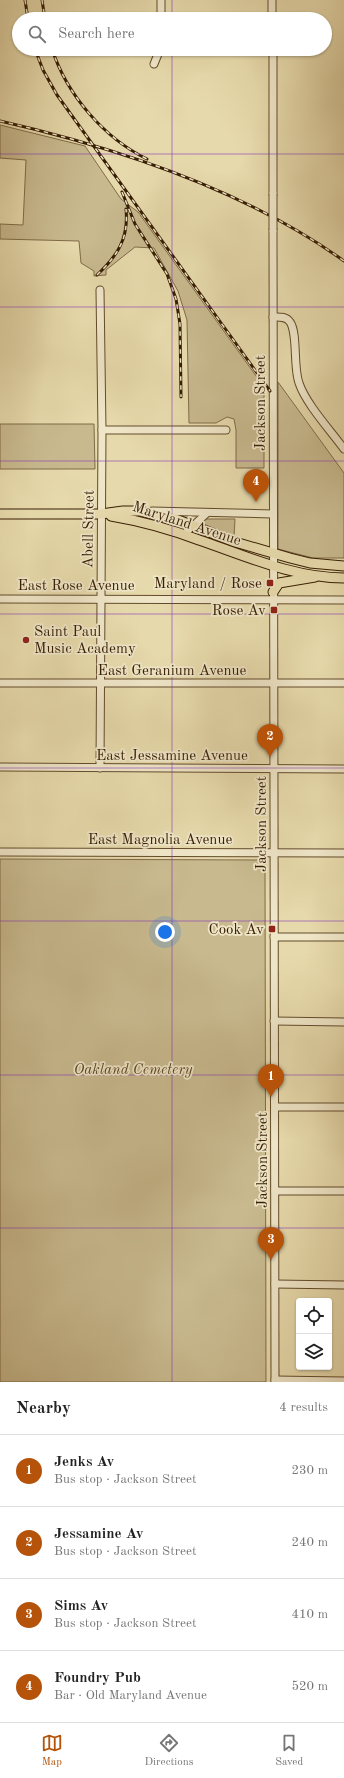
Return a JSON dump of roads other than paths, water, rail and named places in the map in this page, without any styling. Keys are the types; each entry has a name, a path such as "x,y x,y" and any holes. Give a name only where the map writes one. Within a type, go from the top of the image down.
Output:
{"main road":[{"name":"Maryland Avenue","path":"101,514 124,511 140,511 160,515 273,553 310,563 344,566"},
{"path":"0,514 101,514"},
{"name":"Maryland Avenue","path":"101,514 139,521 184,534 273,566 319,576 344,578"},
{"path":"273,596 279,583 319,576"}],"street":[{"path":"161,0 161,12"},
{"path":"272,0 272,12"},
{"path":"154,64 157,56"},
{"name":"Jackson Street","path":"273,56 275,1381"},
{"name":"Abell Street","path":"100,290 102,430 100,768"},
{"path":"273,317 284,318 292,324 294,334 295,366 300,387 344,450"},
{"path":"102,430 226,430"},
{"path":"140,511 200,511 207,513 273,514"},
{"path":"184,534 207,513"},
{"name":"East Rose Avenue","path":"0,599 273,596 344,600"},
{"name":"East Geranium Avenue","path":"0,683 344,683"},
{"name":"East Jessamine Avenue","path":"0,767 344,769"},
{"name":"East Magnolia Avenue","path":"0,852 344,853"},
{"path":"274,937 344,938"},
{"path":"274,1022 344,1022"},
{"path":"275,1107 344,1107"},
{"path":"275,1191 344,1191"},
{"path":"275,1284 344,1285"},
{"path":"275,1381 344,1381"}],"railway":[{"path":"25,0 27,12"},
{"path":"42,0 44,12"},
{"path":"38,56 43,70 57,95 270,391"},
{"path":"55,56 67,83 89,113 116,139 147,159"},
{"path":"0,121 90,144 179,174 265,213 306,236 344,261"},
{"path":"122,192 135,224 167,274 176,299 180,324 181,397"},
{"path":"97,275 116,254 120,246 126,229 126,209"}],"place":[{"name":"Foundry Pub","path":"256,502"},
{"name":"Maryland / Rose","path":"270,583"},
{"name":"Rose Av","path":"274,610"},
{"name":"Saint Paul Music Academy","path":"26,640"},
{"name":"Jessamine Av","path":"270,757"},
{"name":"Cook Av","path":"272,929"},
{"name":"Jenks Av","path":"271,1097"},
{"name":"Sims Av","path":"271,1260"}],"park label":[{"name":"Oakland Cemetery","path":"133,1069"}]}
